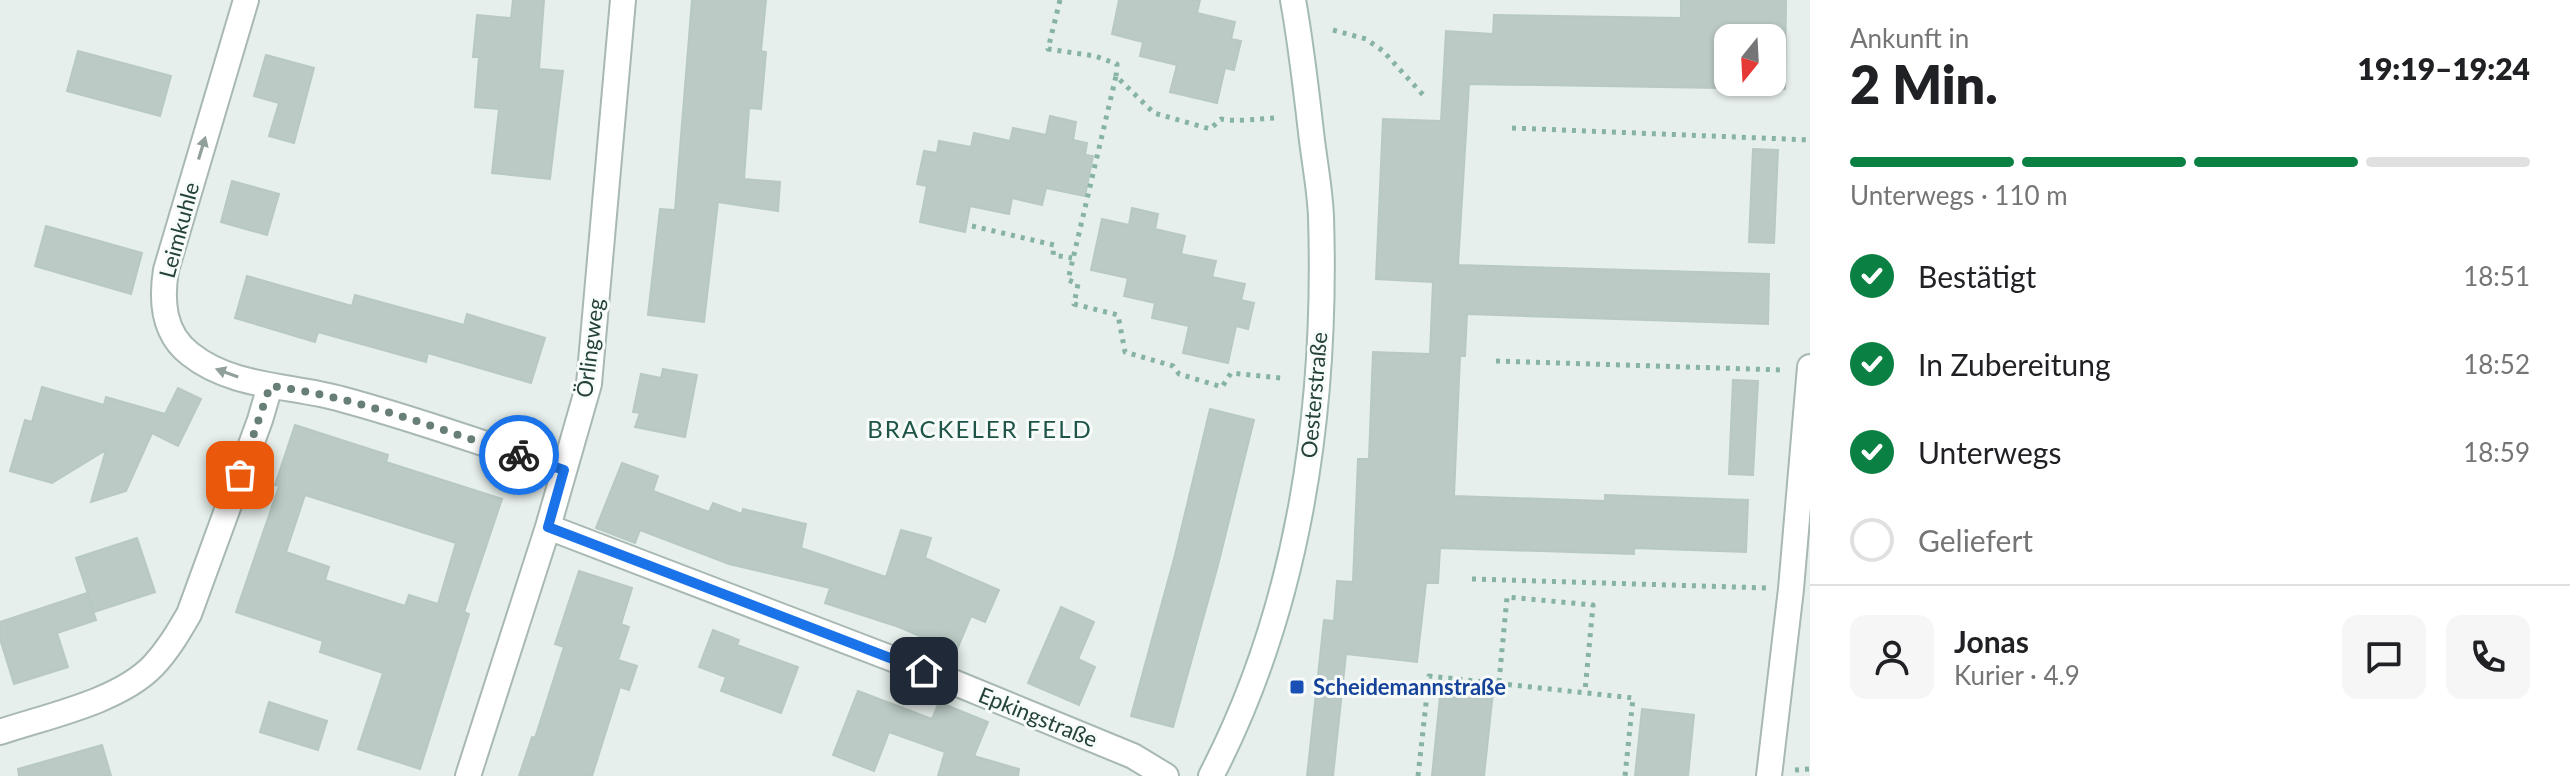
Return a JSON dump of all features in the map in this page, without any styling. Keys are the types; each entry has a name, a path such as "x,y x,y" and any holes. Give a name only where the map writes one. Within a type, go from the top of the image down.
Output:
{"street":[{"name":"Leimkuhle","path":"246,0 166,270 162,294 166,318 174,337 188,353 224,373 270,386 341,399 564,470"},
{"name":"Örlingweg","path":"468,776 548,527 589,384 623,0"},
{"name":"Oesterstraße","path":"1211,776 1230,741 1269,633 1293,546 1312,440 1322,314 1321,213 1293,0"},
{"path":"1769,776 1791,589 1800,369"},
{"path":"0,732 123,689 152,668 173,643 189,614 270,386"},
{"name":"Epkingstraße","path":"548,527 967,688 1133,756 1166,776"}],"path":[{"path":"1060,0 1048,49 1095,56 1117,64 1116,76 1154,113 1210,129 1221,119 1274,118"},
{"path":"1333,30 1366,39 1383,51 1425,97"},
{"name":"Oesterstraße","path":"1116,76 1072,258 1068,280 1078,284 1074,304 1118,315 1125,352 1173,366 1179,374 1222,387 1231,373 1281,378"},
{"path":"1512,128 1810,140"},
{"path":"972,226 1054,245 1053,255 1072,258"},
{"path":"1496,361 1800,369"},
{"path":"1472,579 1770,589"},
{"path":"1499,682 1507,597 1593,605 1585,691"},
{"path":"1418,776 1429,676 1633,698 1625,776"}],"building":[{"path":"513,0 544,0 539,69 563,71 550,179 492,173 499,109 475,107 479,57 473,57 477,15 511,18"},
{"path":"692,0 766,0 761,51 766,52 761,109 749,108 744,179 780,182 778,211 718,202 704,322 648,315 660,209 675,210"},
{"path":"1119,0 1200,0 1197,13 1235,22 1231,39 1241,41 1234,70 1225,68 1217,103 1170,92 1177,65 1140,56 1143,42 1112,34"},
{"path":"1681,0 1786,0 1786,24 1714,24 1714,88 1469,84 1458,265 1769,274 1768,324 1467,314 1465,356 1460,356 1454,496 1605,501 1605,495 1748,500 1746,552 1634,548 1634,554 1440,548 1438,583 1426,583 1417,662 1346,654 1333,776 1307,776 1324,620 1334,621 1337,581 1353,582 1358,459 1369,459 1373,352 1430,354 1433,282 1376,279 1383,119 1441,121 1446,31 1493,34 1494,15 1681,18"},
{"path":"78,51 171,76 160,116 67,91"},
{"path":"266,55 314,68 294,143 269,136 279,103 254,96"},
{"path":"1050,116 1076,122 1073,140 1087,143 1085,155 1093,156 1085,196 1046,188 1042,205 1012,198 1009,214 970,206 965,232 920,222 927,186 917,184 924,151 937,153 939,141 971,147 974,133 1010,141 1013,128 1046,135"},
{"path":"1753,149 1778,150 1774,243 1749,242"},
{"path":"232,181 279,194 267,235 221,222"},
{"path":"1132,208 1158,214 1155,229 1185,236 1181,254 1216,261 1212,277 1245,284 1241,300 1254,303 1248,329 1236,326 1228,363 1183,353 1189,326 1152,318 1155,303 1124,296 1128,278 1091,270 1102,219 1129,225"},
{"path":"46,226 142,253 131,294 35,266"},
{"path":"247,276 352,306 355,295 464,325 467,314 545,338 531,383 428,353 426,362 318,332 315,342 235,318"},
{"path":"663,369 697,375 685,437 635,427 640,413 633,412 641,374 661,378"},
{"path":"1733,380 1758,381 1753,475 1729,474"},
{"path":"42,387 104,405 106,397 165,414 178,388 201,399 178,446 152,433 126,491 91,502 106,450 52,483 10,471 25,420 32,422"},
{"path":"1210,409 1254,420 1173,727 1131,716 1175,555"},
{"path":"295,425 388,455 386,462 502,499 464,612 469,614 420,769 358,749 383,673 320,652 323,641 236,612 279,486 275,485","holes":["305,495 456,543 438,604 409,595 405,606 325,580 329,567 286,552"]},
{"path":"622,463 658,476 653,491 709,512 713,503 742,514 743,509 806,524 801,548 886,577 901,530 931,538 925,558 999,590 985,622 971,616 956,652 899,627 825,603 830,588 729,564 640,530 635,543 596,528"},
{"path":"137,538 155,592 94,612 76,558"},
{"path":"579,571 632,588 621,624 629,627 618,660 637,666 629,690 620,687 592,776 519,776 532,737 535,738 564,647 555,644"},
{"path":"87,593 96,620 57,633 68,667 14,684 0,639 0,622"},
{"path":"1061,607 1094,622 1078,659 1095,667 1079,705 1028,683"},
{"path":"713,630 739,640 737,645 798,667 781,713 721,691 726,677 699,667"},
{"path":"1441,687 1493,692 1484,776 1432,776"},
{"path":"858,691 932,719 939,702 988,722 974,756 1019,769 1018,776 938,776 945,752 889,732 874,771 833,755"},
{"path":"269,702 327,721 318,750 260,732"},
{"path":"1642,709 1694,715 1688,776 1635,776"},
{"path":"102,745 111,776 19,776 18,769"}],"way so far":[{"path":"240,475 270,386 341,399 519,455"}],"place":[{"name":"Scheidemannstraße","path":"1297,687"}],"district":[{"name":"BRACKELER FELD","path":"980,430"}],"route":[{"path":"519,455 564,470 548,527 924,671"}]}
